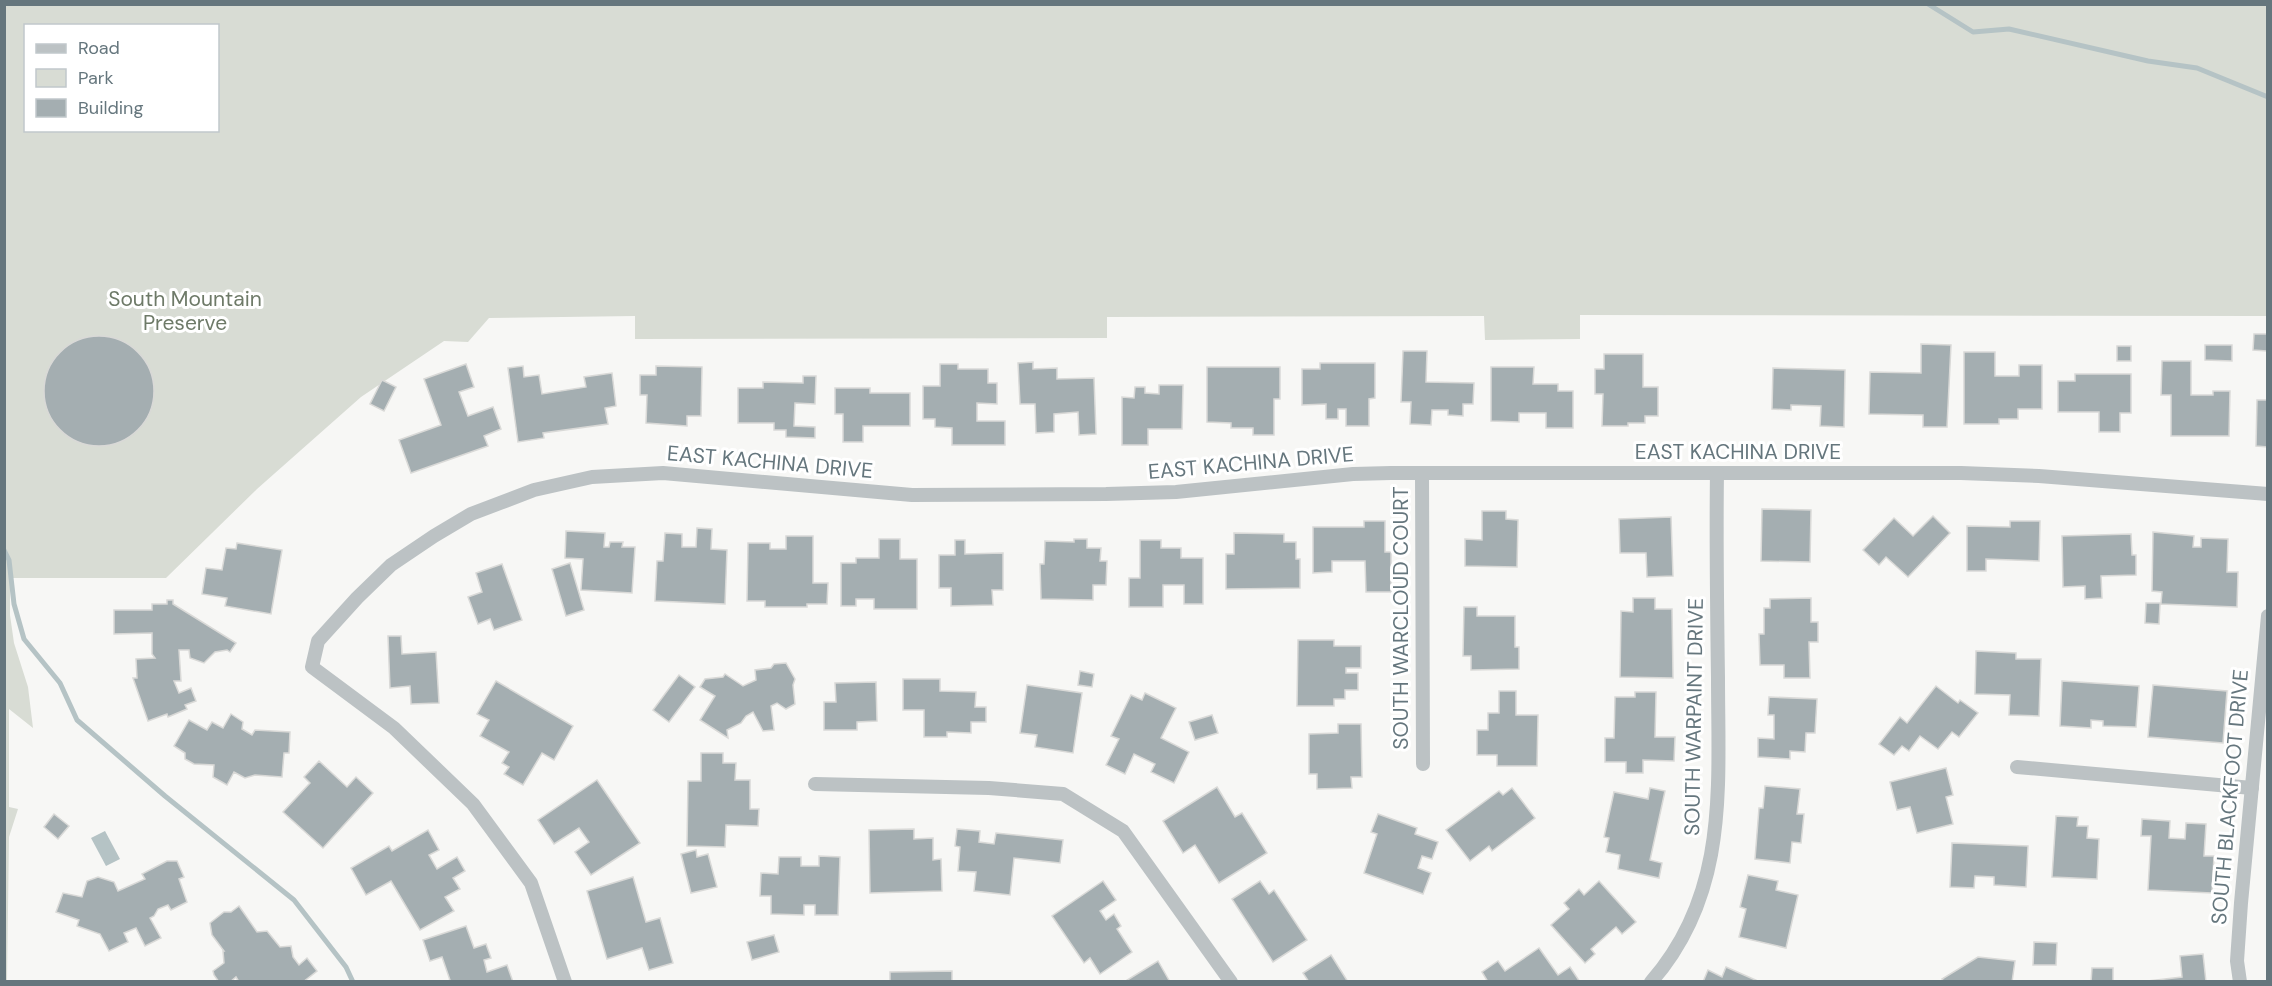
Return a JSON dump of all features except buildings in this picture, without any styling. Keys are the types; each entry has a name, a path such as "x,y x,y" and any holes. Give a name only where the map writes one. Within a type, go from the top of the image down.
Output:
{"street":[{"name":"EAST KACHINA DRIVE","path":"565,981 531,883 473,804 394,728 312,667 318,641 391,565 471,514 534,490 592,477 663,473 912,495 1176,492 1353,474 1961,473 2039,476 2268,494"},
{"name":"SOUTH WARCLOUD COURT","path":"1422,473 1423,764"},
{"name":"SOUTH WARPAINT DRIVE","path":"1651,981 1686,931 1701,893 1714,845 1718,786 1717,473"},
{"name":"SOUTH BLACKFOOT DRIVE","path":"2240,981 2238,952 2268,616"},
{"path":"2018,767 2252,788"},
{"path":"814,784 989,788 1063,794 1123,831 1231,981"}],"green space":[{"name":"South Mountain Preserve","path":"5,5 2267,5 2267,316 1580,315 1580,339 1485,340 1484,316 1107,317 1107,338 635,339 635,316 489,318 468,342 444,341 361,397 257,489 166,578 10,578 10,615 14,643 28,687 33,728 9,709 9,807 18,809 9,837 7,981 5,982"}],"shaded area":[{"path":"105,831 120,859 106,866 91,838"}],"waterway":[{"path":"1928,4 1973,32 2009,29 2148,61 2197,68 2268,97"},
{"path":"4,550 9,560 14,604 24,639 60,683 77,720 165,796 294,900 346,967 353,982"}]}
